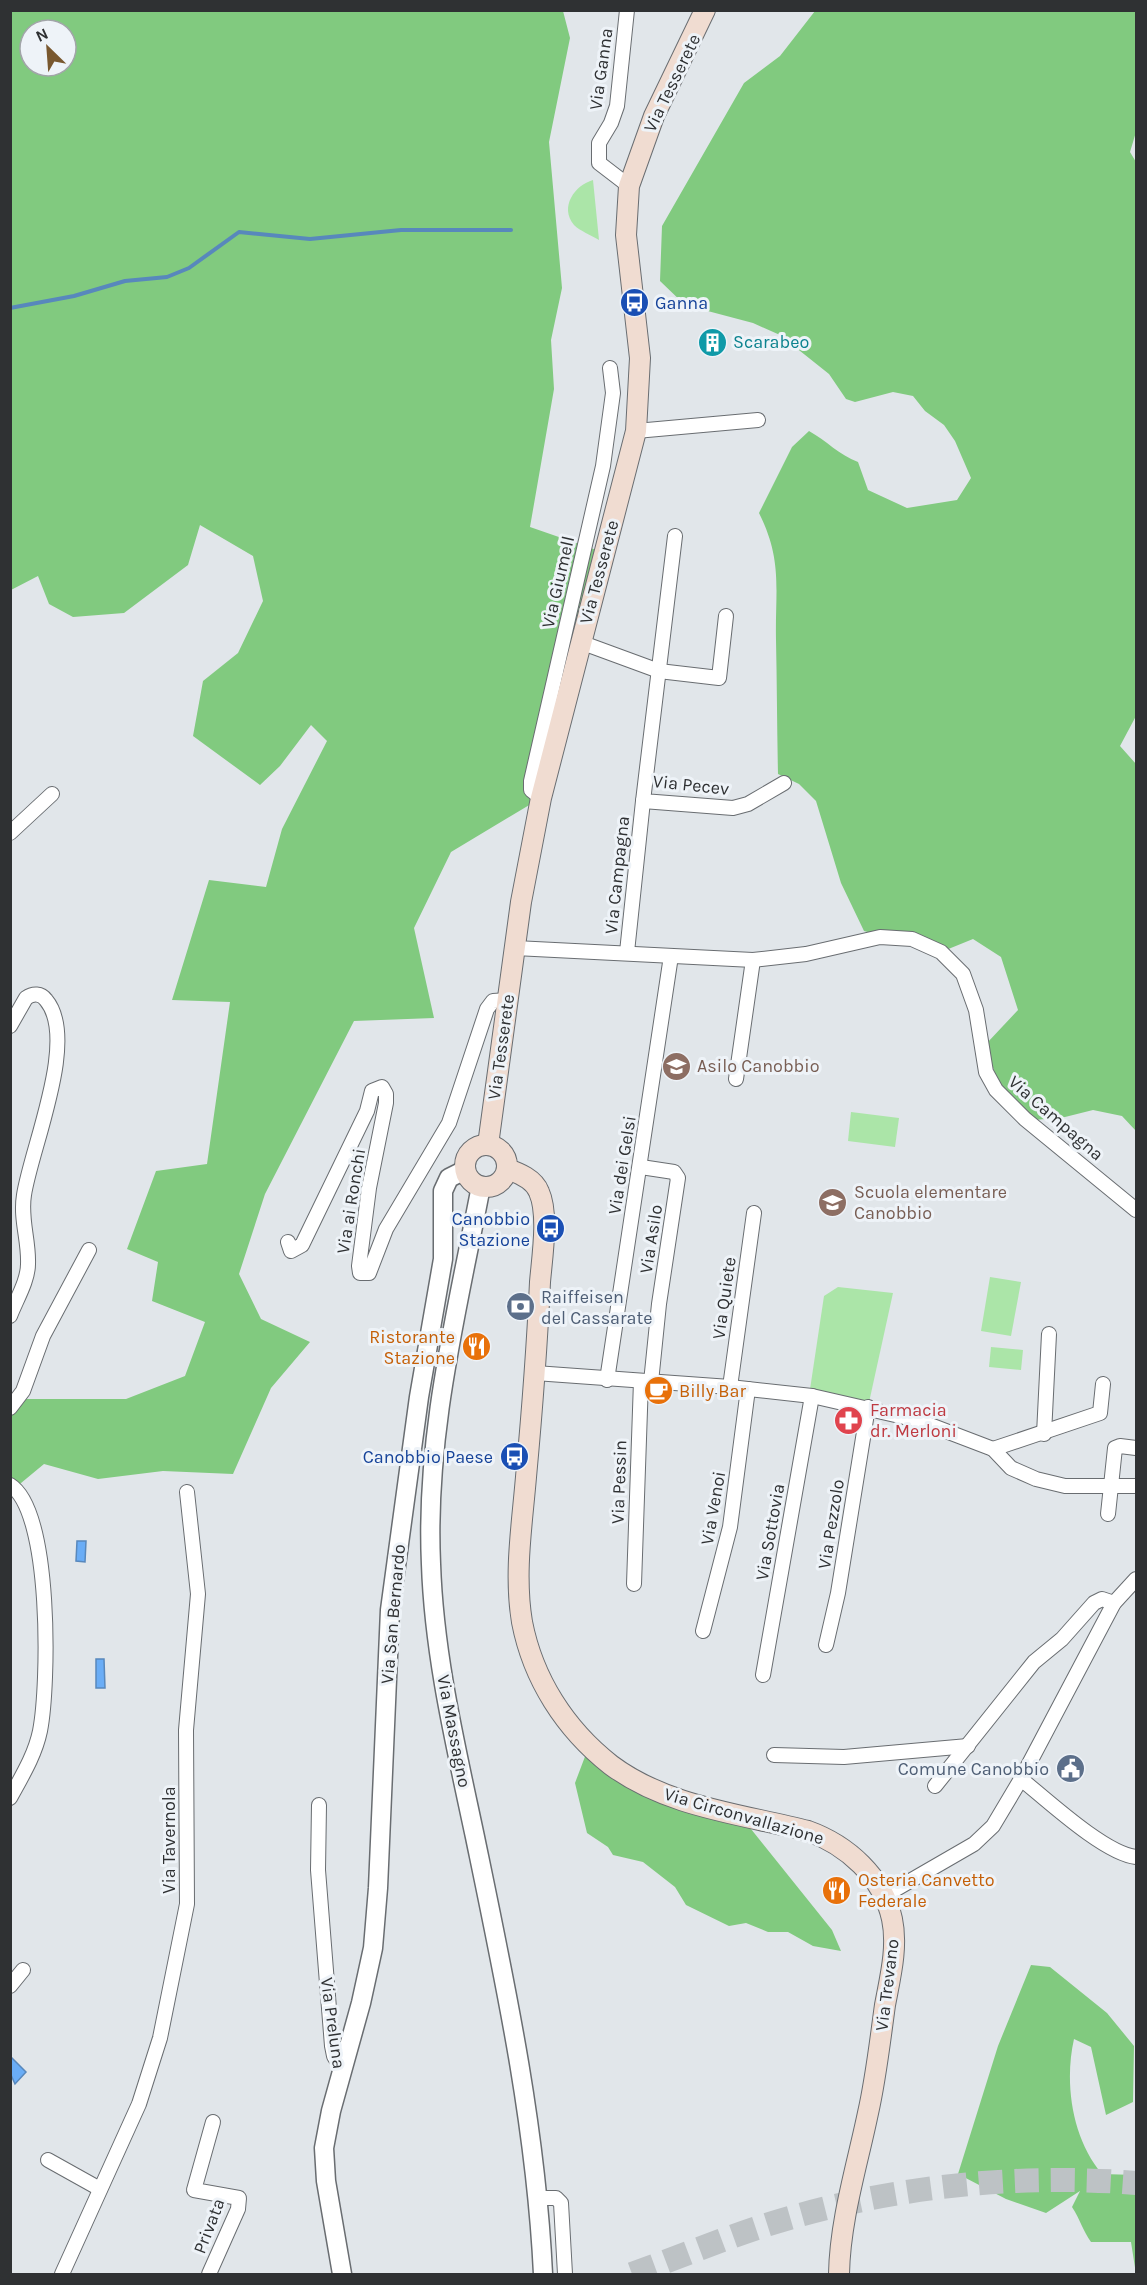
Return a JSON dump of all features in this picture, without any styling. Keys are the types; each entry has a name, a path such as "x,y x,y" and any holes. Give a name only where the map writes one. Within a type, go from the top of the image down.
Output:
{"main road":[{"name":"Via Tesserete","path":"488,1144 515,948 541,798 636,431 640,358 626,235 629,186 654,116 705,10"},
{"path":"488,1144 501,1150 507,1162 507,1169 503,1178 495,1185 481,1186 471,1180 465,1170 470,1152 488,1144"},
{"path":"507,1169 534,1184 542,1199 543,1230 535,1373"},
{"name":"Via Circonvallazione","path":"535,1373 520,1543 519,1596 530,1651 557,1707 589,1746 629,1776 679,1799 818,1834 856,1859 870,1874 884,1896"},
{"name":"Via Trevano","path":"840,2274 848,2198 874,2085 893,1952 892,1920 884,1896"}],"street":[{"name":"Via Ganna","path":"627,10 617,106 597,148 599,163 629,186"},
{"name":"Via Giumell","path":"541,798 531,790 531,781 603,466 613,393 610,368"},
{"path":"636,431 758,420"},
{"name":"Via Pecev","path":"675,536 643,801 733,808 748,804 784,783"},
{"path":"580,642 659,671 719,678 726,616"},
{"path":"10,832 52,794"},
{"name":"Via Campagna","path":"627,952 643,801"},
{"name":"Via Campagna","path":"515,948 753,960 806,954 880,937 912,939 941,952 963,974 976,1010 986,1072 996,1090 1025,1119 1137,1210"},
{"name":"Via dei Gelsi","path":"607,1380 641,1167 671,956"},
{"path":"736,1079 753,960"},
{"path":"10,1026 26,998 34,994 43,997 48,1002 57,1024 59,1049 27,1177 22,1213 27,1271 10,1316"},
{"name":"Via ai Ronchi","path":"288,1242 291,1251 302,1245 367,1111 372,1091 382,1087 387,1094 386,1103 369,1188 359,1266 360,1273 369,1273 386,1229 452,1117 487,1009 493,1001 508,1000"},
{"name":"Via Asilo","path":"641,1167 674,1172 678,1178 646,1382"},
{"name":"Via San Bernardo","path":"342,2069 366,1983 375,1927 390,1610 419,1397 443,1258 443,1191 449,1178 465,1170"},
{"name":"Via Massagno","path":"481,1186 443,1373 430,1509 431,1568 443,1676 529,2112 539,2198 543,2274"},
{"name":"Via Quiete","path":"730,1387 754,1213"},
{"path":"10,1408 24,1392 43,1336 89,1250"},
{"path":"1044,1434 1048,1334"},
{"path":"535,1373 607,1380 730,1387 812,1396 917,1420 993,1449 1011,1468 1036,1479 1065,1486 1137,1486"},
{"name":"Via Pessin","path":"634,1584 646,1382"},
{"path":"993,1449 1044,1434 1100,1413 1103,1384"},
{"name":"Via Venoi","path":"702,1631 730,1527 748,1389"},
{"name":"Via Sottovia","path":"763,1675 812,1396"},
{"name":"Via Pezzolo","path":"826,1645 838,1593 868,1407"},
{"path":"1108,1514 1115,1449 1120,1446 1137,1448"},
{"path":"10,1485 26,1503 36,1533 41,1564 44,1697 40,1731 31,1759 10,1798"},
{"name":"Via Tavernola","path":"62,2274 139,2104 160,2038 188,1904 186,1730 198,1594 187,1492"},
{"path":"884,1896 982,1838 1003,1812 1114,1603 1137,1580"},
{"path":"935,1786 1034,1662 1062,1639 1094,1604 1102,1599 1114,1603"},
{"path":"774,1755 844,1757 968,1746"},
{"path":"1021,1779 1084,1830 1121,1854 1137,1857"},
{"name":"Via Preluna","path":"319,1804 318,1870 332,2046 334,2056 342,2069 324,2148 326,2181 342,2274"},
{"path":"10,1986 23,1970"},
{"name":"Privata","path":"209,2274 238,2209 239,2198 194,2190 213,2122"},
{"path":"48,2160 100,2189"},
{"path":"539,2198 556,2198 561,2203 565,2274"}],"green space":[{"path":"11,11 563,11 570,38 549,142 562,288 551,340 554,389 530,527 605,553 541,798 451,852 414,928 434,1018 354,1021 265,1194 239,1274 261,1319 310,1342 271,1388 233,1474 163,1471 98,1479 44,1464 15,1488 11,1485 11,1408 19,1399 126,1399 185,1376 205,1322 152,1301 158,1262 127,1249 156,1171 207,1164 230,1002 172,1000 209,880 266,887 282,829 327,741 311,725 280,766 260,785 193,736 203,681 238,653 263,601 253,556 200,525 188,565 124,613 73,617 49,604 38,576 11,590"},
{"path":"815,11 1136,11 1136,132 1130,152 1136,162 1136,716 1120,746 1136,764 1136,1131 1122,1116 1093,1110 1065,1117 1035,1120 1003,1086 990,1058 987,1043 1018,1010 1001,957 973,939 941,952 864,931 841,883 816,801 799,784 778,774 775,561 767,530 759,513 792,447 809,431 845,456 858,462 868,490 907,508 957,500 971,478 955,441 944,425 925,411 913,396 893,392 855,402 846,399 829,374 780,335 753,323 685,305 660,281 662,226 744,83 780,56"},
{"path":"593,180 599,240 574,225 568,211 575,192"},
{"path":"851,1112 899,1118 895,1147 848,1141"},
{"path":"990,1277 1021,1282 1011,1336 981,1331"},
{"path":"838,1287 893,1293 868,1407 809,1396 824,1296"},
{"path":"991,1347 1023,1350 1021,1370 989,1367"},
{"path":"589,1746 611,1765 739,1814 832,1930 841,1951 813,1946 788,1932 768,1932 746,1923 729,1926 686,1905 675,1887 643,1862 613,1855 608,1847 587,1833 575,1783"},
{"path":"1031,1965 1050,1967 1107,2013 1134,2046 1133,2102 1106,2115 1091,2047 1074,2039 1070,2074 1077,2128 1092,2160 1102,2174 1136,2175 1136,2274 1131,2242 1091,2242 1072,2207 1080,2191 1046,2213 1006,2199 958,2174 998,2046"}],"water":[{"path":"77,1541 86,1541 85,1562 76,1561"},
{"path":"96,1659 104,1659 105,1688 96,1688"},
{"path":"11,2057 26,2072 15,2084 11,2075"}],"waterway":[{"path":"10,308 74,296 125,281 167,277 189,268 239,232 310,239 401,230 511,230"}],"tunnel":[{"path":"632,2274 757,2228 803,2214 897,2194 992,2182 1088,2180 1136,2183"}],"place":[{"name":"Ganna","path":"634,303"},
{"name":"Scarabeo","path":"712,342"},
{"name":"Asilo Canobbio","path":"676,1066"},
{"name":"Scuola elementare Canobbio","path":"833,1202"},
{"name":"Canobbio Stazione","path":"551,1229"},
{"name":"Raiffeisen del Cassarate","path":"520,1307"},
{"name":"Ristorante Stazione","path":"476,1347"},
{"name":"Billy Bar","path":"658,1391"},
{"name":"Farmacia dr. Merloni","path":"849,1420"},
{"name":"Canobbio Paese","path":"514,1457"},
{"name":"Comune Canobbio","path":"1070,1769"},
{"name":"Osteria Canvetto Federale","path":"837,1890"}]}
